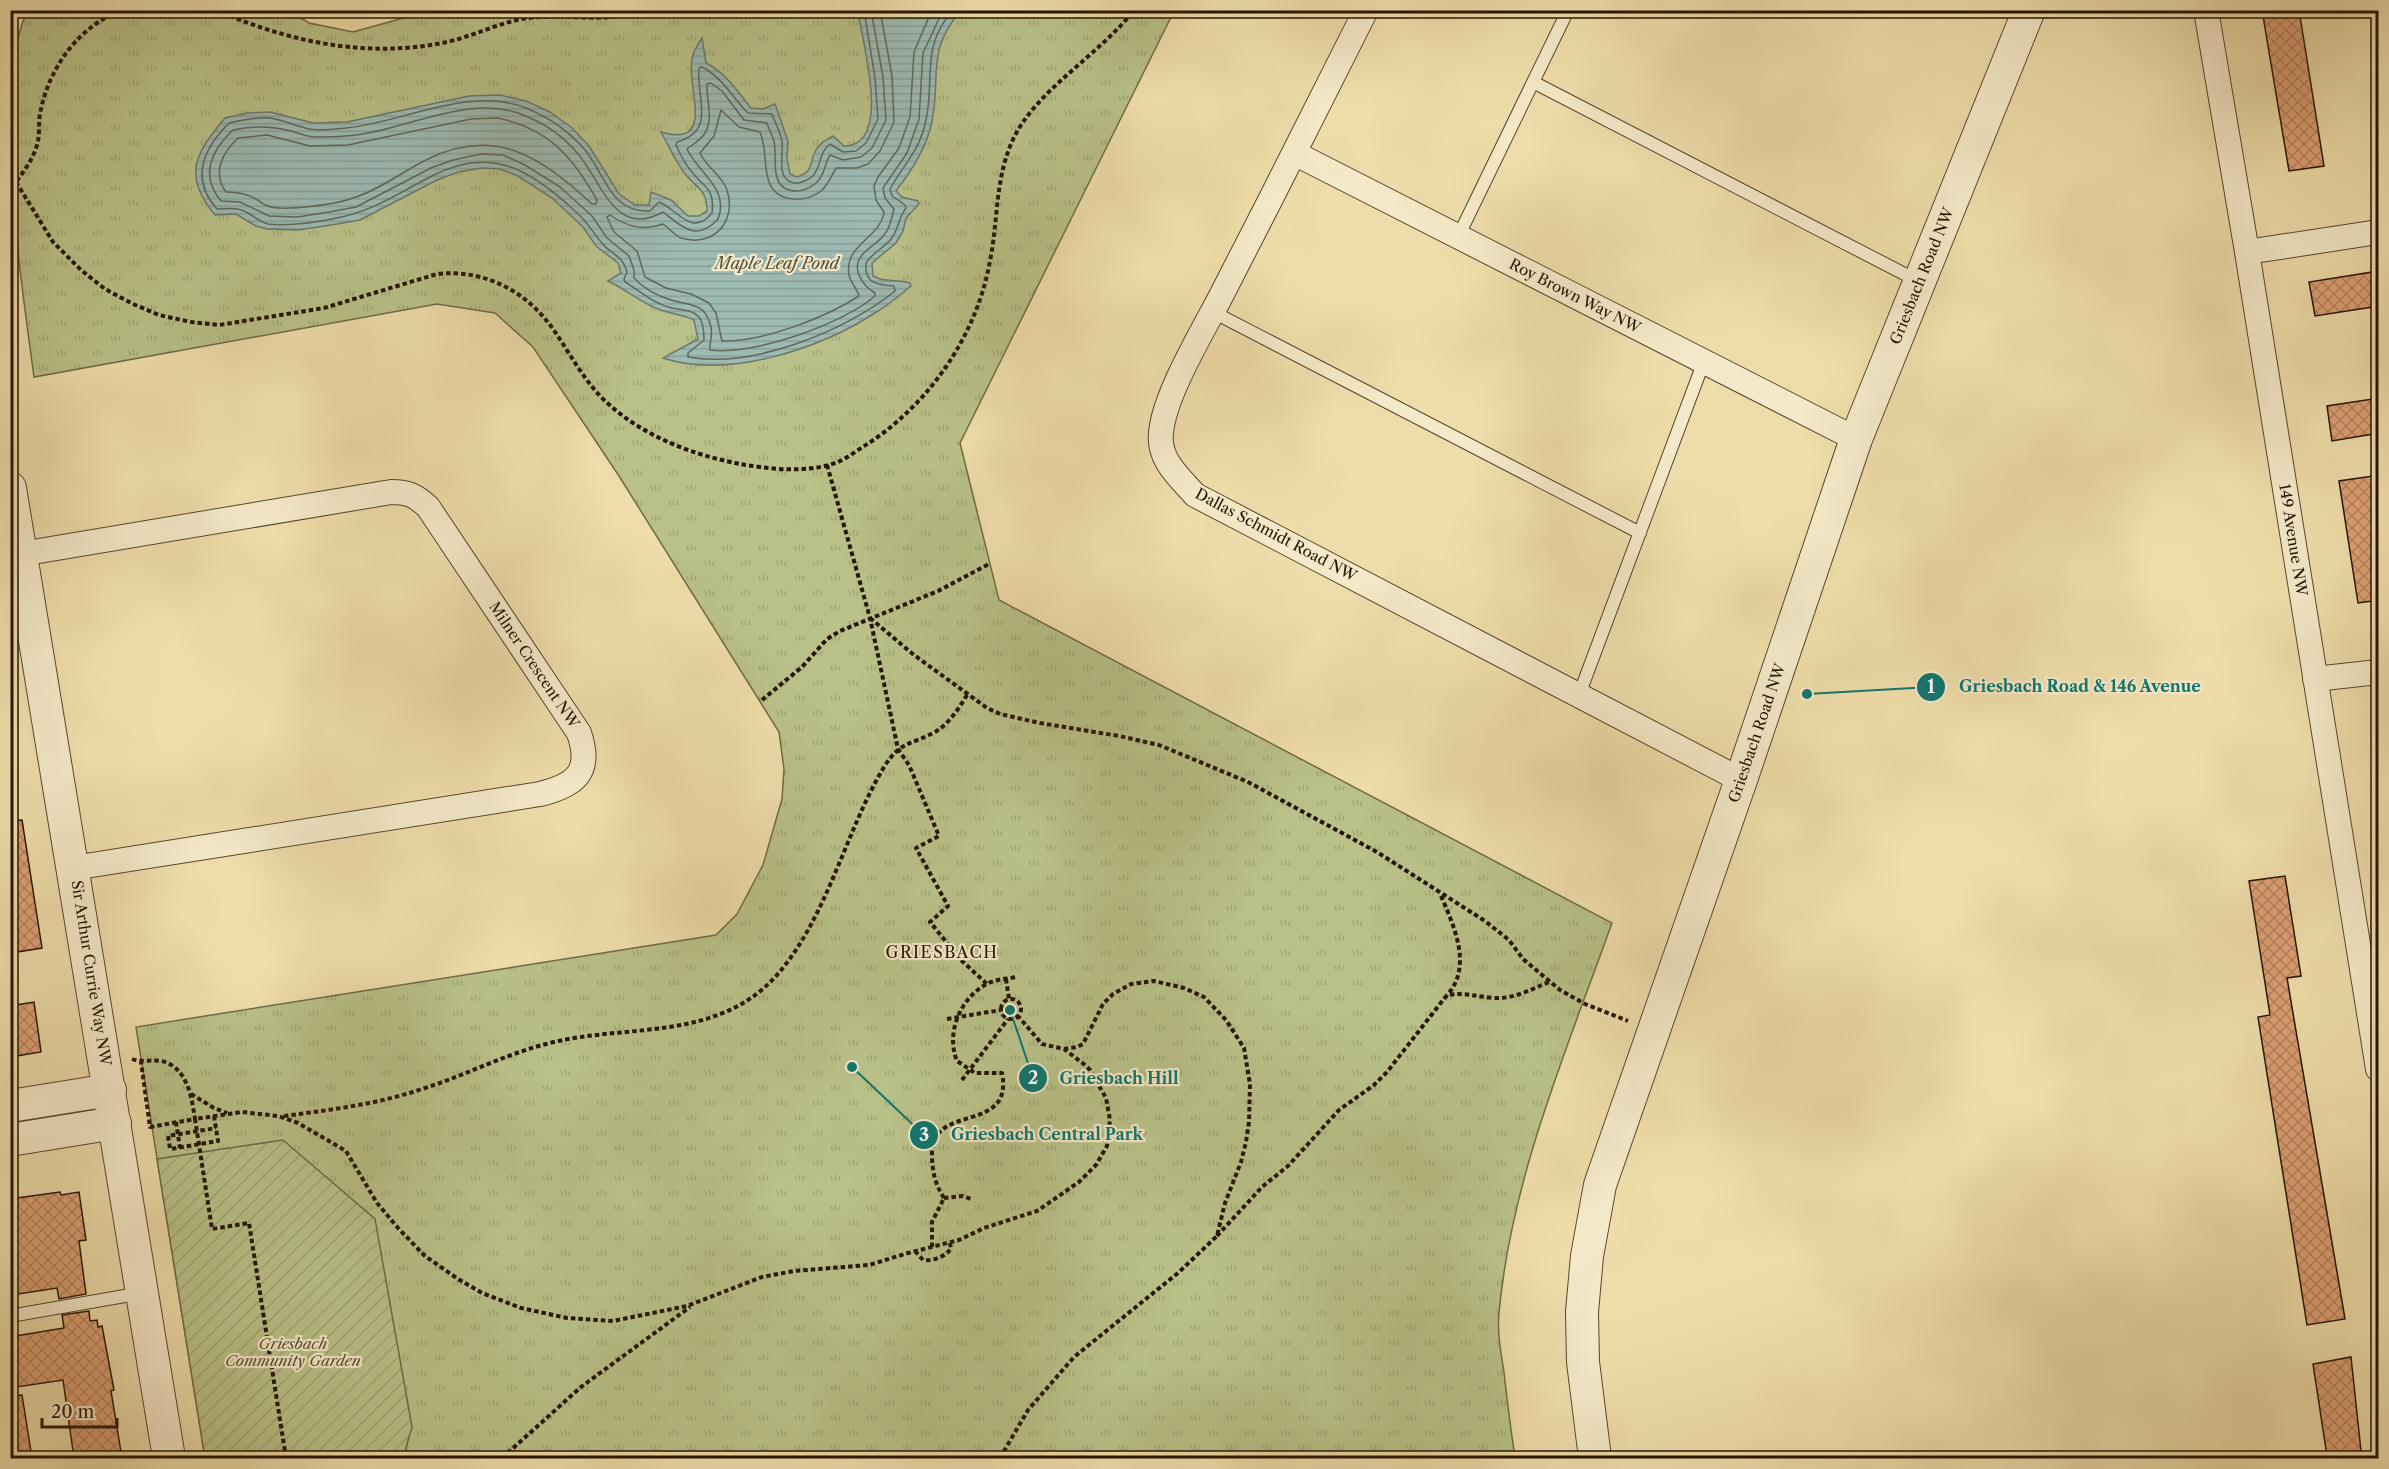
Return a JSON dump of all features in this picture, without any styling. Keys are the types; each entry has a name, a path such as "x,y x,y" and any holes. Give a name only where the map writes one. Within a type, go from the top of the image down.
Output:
{"street":[{"name":"Dallas Schmidt Road NW","path":"1366,10 1165,411 1161,434 1162,451 1170,467 1195,495 1741,780"},
{"name":"149 Avenue NW","path":"2206,10 2379,1069"},
{"name":"Griesbach Road NW","path":"1594,1458 1583,1362 1582,1312 1587,1256 1600,1185 1741,780 1856,439 2029,16"},
{"name":"Roy Brown Way NW","path":"1294,153 1856,439"},
{"path":"2247,252 2379,232"},
{"name":"Sir Arthur Currie Way NW","path":"10,488 169,1458"},
{"name":"Milner Crescent NW","path":"21,554 391,492 407,492 418,497 428,507 579,733 584,747 585,759 581,771 571,783 559,790 540,795 73,868"},
{"path":"2315,678 2379,672"},
{"path":"10,1106 110,1090"},
{"path":"10,1140 115,1123"}],"lane":[{"path":"1458,237 1568,10"},
{"path":"1533,82 1919,282"},
{"path":"1213,312 1640,533"},
{"path":"1579,695 1704,362"},
{"path":"10,1316 143,1293"}],"path":[{"path":"123,10 85,32 53,72 40,109 38,142 31,158 13,182 53,242 81,270 105,289 159,315 190,322 219,325 324,308 437,274 457,272 478,275 514,291 538,310 580,372 602,397 623,416 650,433 677,447 703,456 753,467 806,468 841,461 884,433 944,371 979,305 993,248 999,183 1011,143 1037,104 1108,40 1134,10"},
{"path":"216,10 282,35 359,49 446,42 522,19 617,17 644,10"},
{"path":"827,465 870,618 898,749 909,765 939,836 916,848 948,906 930,922 962,961 987,984"},
{"path":"762,700 792,676 827,639 840,631 938,591 988,564"},
{"path":"870,618 914,656 978,704 1000,714 1159,745 1248,782 1377,852 1485,921 1509,940 1523,959 1549,982 1585,1004 1654,1030"},
{"path":"280,1117 330,1110 419,1090 549,1043 665,1029 708,1018 746,1002 774,979 787,964 818,910 884,766 902,745 935,732 945,724 967,695"},
{"path":"1000,1458 1028,1410 1074,1357 1178,1273 1217,1236 1262,1187 1288,1166 1340,1110 1374,1085 1455,987 1460,962 1455,930 1440,894"},
{"path":"944,1198 936,1185 933,1173 931,1150 934,1139 941,1130 951,1124 991,1110 997,1105 1002,1094 1003,1082 1002,1073 983,1074 969,1070 957,1061 953,1050 952,1035 958,1017 971,997 987,984 1017,977"},
{"path":"1006,979 1009,999"},
{"path":"1018,1016 1042,1044 1064,1049 1083,1044 1103,1004 1123,988 1138,982 1154,981 1194,992 1213,1004 1240,1039 1247,1061 1250,1084 1250,1112 1241,1162 1225,1203 1217,1236"},
{"path":"1443,1000 1448,995 1463,993 1497,998 1506,997 1524,993 1549,982"},
{"path":"1008,1019 1003,1016 1001,1010 1002,1004 1009,999"},
{"path":"1009,999 1016,1001 1019,1005 1018,1016"},
{"path":"947,1019 1001,1010"},
{"path":"962,1080 1008,1019 1018,1016"},
{"path":"286,1458 249,1223 212,1229 195,1119 227,1113 250,1112 280,1117 298,1123 346,1151 377,1203 414,1245 436,1265 458,1280 494,1298 541,1313 586,1320 613,1320 640,1317 695,1303 762,1277 794,1271 869,1265 950,1242 1037,1211 1079,1182 1103,1156 1110,1127 1110,1112 1106,1098 1090,1070 1064,1049"},
{"path":"191,1093 213,1108 227,1113"},
{"path":"214,1116 216,1128 218,1141 170,1149 168,1136 216,1128"},
{"path":"176,1122 180,1148"},
{"path":"944,1198 963,1196 971,1199"},
{"path":"932,1247 932,1222 944,1198"},
{"path":"915,1251 923,1260 934,1259 951,1249 950,1242"},
{"path":"502,1458 581,1387 695,1303"}],"green space":[{"path":"432,10 1174,11 960,443 999,600 1612,923 1543,1115 1515,1213 1505,1263 1499,1328 1515,1458 205,1458 136,1027 716,935 737,914 763,865 782,799 784,769 779,732 619,476 533,347 495,313 437,304 34,377 18,252 11,158 13,68 18,39 27,11 289,11 309,23 353,32"},
{"name":"Griesbach Community Garden","path":"283,1140 375,1219 412,1427 403,1458 205,1458 157,1159"}],"water":[{"name":"Maple Leaf Pond","path":"858,11 961,11 950,25 939,51 932,121 927,140 896,191 902,197 918,201 919,204 906,218 903,231 896,243 872,263 873,276 910,283 911,286 887,305 855,325 803,348 774,357 745,363 716,365 689,364 663,358 698,339 694,320 651,306 608,281 621,273 618,263 596,246 583,227 552,198 518,176 500,169 482,168 458,172 437,180 360,220 298,230 267,229 256,226 236,214 215,215 198,188 196,165 200,154 225,118 248,113 270,112 313,123 347,122 469,96 500,95 526,101 550,112 572,128 589,146 619,194 635,205 649,205 651,192 671,200 688,216 699,216 707,211 705,198 701,190 682,170 661,132 678,135 689,132 694,124 692,59 702,38 706,63 725,77 751,108 763,109 775,104 788,141 787,159 790,174 797,177 809,170 820,144 833,136 844,146 859,141 868,129 871,89"}],"building":[{"path":"2262,10 2299,10 2324,166 2289,171"},
{"path":"2379,271 2379,306 2315,316 2309,282"},
{"path":"2379,398 2379,433 2332,441 2327,406"},
{"path":"2373,476 2379,512 2379,600 2358,603 2339,481"},
{"path":"22,820 42,948 10,953 10,821"},
{"path":"2285,876 2301,976 2287,978 2345,1319 2307,1325 2258,1017 2270,1015 2249,881"},
{"path":"34,1002 41,1052 10,1057 10,1006"},
{"path":"60,1192 61,1195 79,1192 86,1240 79,1241 86,1294 59,1299 57,1288 12,1295 10,1199"},
{"path":"89,1311 90,1321 97,1320 98,1327 102,1326 114,1390 111,1391 122,1458 74,1458 63,1380 10,1388 10,1337 64,1328 62,1315"},
{"path":"2351,1357 2361,1451 2327,1456 2313,1364"},
{"path":"22,1395 32,1458 10,1458 10,1396"}],"place":[{"name":"Griesbach Road & 146 Avenue","path":"1807,694"},
{"name":"Griesbach Hill","path":"1010,1010"},
{"name":"Griesbach Central Park","path":"852,1067"}],"district":[{"name":"GRIESBACH","path":"942,952"}]}
